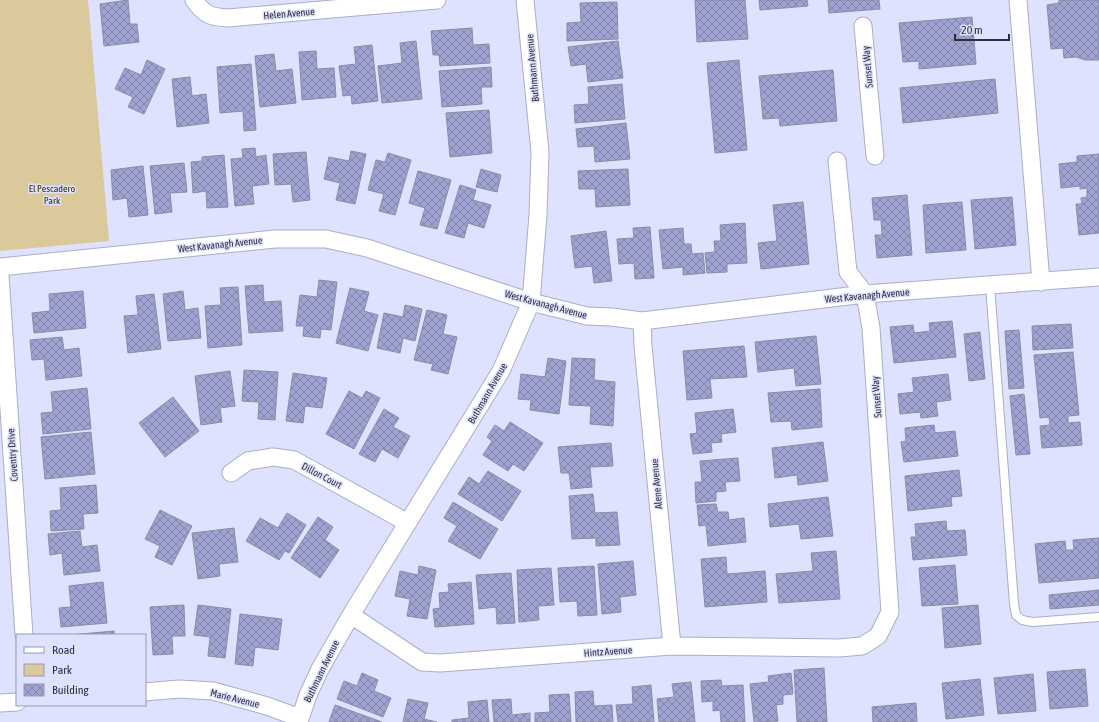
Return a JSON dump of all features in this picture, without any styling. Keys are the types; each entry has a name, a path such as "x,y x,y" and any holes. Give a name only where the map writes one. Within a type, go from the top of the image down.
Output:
{"street":[{"name":"Helen Avenue","path":"194,0 201,10 213,17 228,18 437,0"},
{"name":"Buthmann Avenue","path":"300,720 308,695 320,669 351,615 501,371 531,302 538,215 540,152 525,0"},
{"path":"1018,0 1041,282"},
{"name":"Sunset Way","path":"864,26 875,156"},
{"path":"838,161 848,272 866,294"},
{"name":"West Kavanagh Avenue","path":"0,267 275,239 326,239 367,248 531,302 587,316 612,317 642,321 866,294 1099,277"},
{"name":"Coventry Drive","path":"0,275 24,634"},
{"name":"Sunset Way","path":"866,294 871,328 890,612 878,636"},
{"name":"Alene Avenue","path":"642,321 643,346 672,646"},
{"name":"Dillon Court","path":"231,473 248,461 273,457 294,460 408,523"},
{"name":"Hintz Avenue","path":"351,615 422,662 440,663 672,646 839,648 862,646 878,636"},
{"name":"Marie Avenue","path":"146,692 179,689 213,691 267,706 300,720"},
{"path":"0,703 16,702"}],"lane":[{"path":"990,285 1016,615 1022,620 1032,622 1099,617"}],"green space":[{"name":"El Pescadero Park","path":"0,0 88,0 109,241 0,251"}],"building":[{"path":"128,0 130,24 137,24 139,42 104,46 100,4"},
{"path":"695,0 745,0 748,39 697,42"},
{"path":"759,0 807,0 808,6 760,10"},
{"path":"828,0 879,0 880,9 829,13"},
{"path":"1059,0 1099,0 1099,60 1085,60 1076,57 1064,58 1063,48 1051,49 1047,5 1059,3"},
{"path":"617,2 618,39 567,41 567,23 581,22 580,3"},
{"path":"972,17 976,64 919,69 919,61 903,62 899,23"},
{"path":"472,28 473,45 489,44 490,63 440,66 439,55 433,55 431,31"},
{"path":"416,41 422,99 382,103 378,66 402,63 400,43"},
{"path":"618,41 623,78 588,82 586,64 571,66 568,47"},
{"path":"372,45 378,101 352,104 351,95 343,96 339,66 356,64 354,47"},
{"path":"316,51 317,69 334,68 336,97 302,100 299,52"},
{"path":"274,54 276,71 292,69 296,103 260,107 255,56"},
{"path":"147,60 165,69 144,114 128,107 133,97 115,89 125,68 141,75"},
{"path":"739,60 747,150 715,153 707,63"},
{"path":"251,64 256,130 244,131 243,111 220,113 217,67"},
{"path":"491,67 492,87 481,87 482,104 442,107 439,71"},
{"path":"833,70 837,121 780,126 779,118 763,119 759,76"},
{"path":"190,77 192,96 206,94 209,123 177,127 172,79"},
{"path":"995,79 998,113 903,123 900,88"},
{"path":"622,84 625,119 575,123 574,105 589,104 588,87"},
{"path":"489,110 492,153 450,157 446,113"},
{"path":"626,123 630,159 595,162 594,146 578,147 576,129"},
{"path":"255,148 256,157 266,155 269,184 252,186 254,204 235,206 231,159 243,158 242,149"},
{"path":"351,151 366,154 355,204 336,200 340,183 324,179 329,157 349,161"},
{"path":"306,152 310,200 293,202 291,184 275,185 273,154"},
{"path":"388,153 411,160 395,215 379,211 384,194 368,190 376,160 385,162"},
{"path":"1099,154 1099,233 1079,235 1076,204 1082,204 1081,198 1087,197 1087,188 1080,189 1080,186 1061,188 1059,164 1077,162 1077,156"},
{"path":"224,155 228,207 207,208 206,191 193,193 191,162 202,161 202,157"},
{"path":"184,163 187,192 170,193 172,212 155,214 150,166"},
{"path":"143,166 148,215 129,217 127,198 113,200 111,170"},
{"path":"481,169 501,175 497,192 476,187"},
{"path":"628,169 630,205 596,207 595,189 579,189 578,171"},
{"path":"418,171 451,180 437,229 420,225 425,208 409,203"},
{"path":"460,185 476,190 473,200 491,205 484,228 468,223 464,238 445,233"},
{"path":"907,195 912,255 877,258 875,235 882,235 881,220 874,220 872,198"},
{"path":"1012,197 1016,245 975,249 971,200"},
{"path":"803,202 809,264 761,269 758,243 777,241 773,205"},
{"path":"962,202 966,250 926,253 923,205"},
{"path":"745,223 747,263 727,264 727,272 707,273 705,253 715,252 714,241 721,241 720,225"},
{"path":"650,227 654,278 635,279 634,263 619,264 617,239 634,238 633,228"},
{"path":"683,228 684,244 691,244 692,254 703,253 705,273 683,275 683,267 663,269 659,230"},
{"path":"606,231 612,281 594,283 592,266 575,268 571,236"},
{"path":"319,280 337,282 331,330 321,329 320,338 303,336 304,326 296,326 300,295 317,297"},
{"path":"263,285 264,302 281,301 283,331 249,333 245,286"},
{"path":"238,287 242,345 208,348 205,306 221,305 220,288"},
{"path":"350,288 369,292 364,311 378,315 368,351 336,343"},
{"path":"83,291 86,328 34,333 32,313 50,311 49,294"},
{"path":"183,291 185,310 198,308 201,338 168,341 163,294"},
{"path":"154,294 161,349 128,353 124,316 138,315 136,296"},
{"path":"405,305 422,309 415,341 403,338 400,353 377,348 384,313 403,317"},
{"path":"427,310 447,315 443,334 457,337 448,374 431,370 433,364 414,360"},
{"path":"952,321 956,357 894,363 890,327 913,325 914,333 930,331 929,323"},
{"path":"1071,324 1073,348 1033,350 1032,326"},
{"path":"1019,330 1024,388 1009,389 1005,331"},
{"path":"980,332 985,379 969,381 964,334"},
{"path":"816,336 821,384 796,386 794,368 758,372 755,342"},
{"path":"62,337 64,350 79,348 82,376 46,380 44,359 32,360 30,340"},
{"path":"744,346 747,377 710,379 712,398 687,400 683,351"},
{"path":"1073,352 1079,415 1068,416 1068,423 1080,422 1082,445 1042,448 1040,426 1050,425 1049,417 1040,418 1034,355"},
{"path":"548,358 566,361 559,414 530,410 531,400 518,399 521,374 545,377"},
{"path":"572,358 595,359 594,380 615,382 613,426 590,424 591,406 569,405"},
{"path":"244,370 278,372 275,420 258,419 259,402 242,401"},
{"path":"230,371 235,406 220,408 222,422 201,425 195,376"},
{"path":"293,373 327,378 322,408 305,406 303,423 286,421"},
{"path":"948,374 951,400 936,402 938,416 921,418 920,412 900,414 898,394 914,392 912,378"},
{"path":"87,388 91,429 43,434 41,413 53,412 51,392"},
{"path":"820,389 822,427 792,430 791,421 771,422 768,393"},
{"path":"349,391 362,398 366,391 380,398 354,449 326,434"},
{"path":"1024,394 1030,454 1016,455 1010,396"},
{"path":"173,397 199,431 165,457 139,423"},
{"path":"384,409 399,418 393,427 410,436 398,458 382,449 375,462 359,454"},
{"path":"733,409 736,432 721,434 722,442 711,443 712,452 693,454 690,434 697,433 695,413"},
{"path":"510,422 543,443 524,471 513,464 508,471 483,455 492,441 487,437 495,425 504,431"},
{"path":"934,425 935,433 955,431 958,456 904,462 901,442 906,441 905,428"},
{"path":"91,432 95,474 45,479 41,437"},
{"path":"823,442 828,481 798,485 797,475 775,478 772,448"},
{"path":"611,443 613,466 590,467 592,487 571,489 569,473 561,473 558,447"},
{"path":"738,458 740,481 725,482 726,491 716,492 716,501 696,503 695,482 702,482 700,461"},
{"path":"959,470 962,496 951,497 952,506 908,511 905,476"},
{"path":"488,471 521,491 502,521 458,494 469,477 479,484"},
{"path":"96,485 98,513 83,514 84,529 51,531 50,511 61,510 60,488"},
{"path":"593,494 595,513 617,512 620,545 596,546 596,538 572,539 569,496"},
{"path":"828,497 833,536 801,539 799,524 770,527 768,504"},
{"path":"453,502 498,529 480,559 448,541 457,526 444,518"},
{"path":"716,504 718,512 728,512 729,520 744,518 746,542 708,546 706,525 699,526 697,505"},
{"path":"160,510 192,526 172,565 155,557 160,546 145,539"},
{"path":"287,513 306,525 289,553 285,551 279,560 246,541 260,518 278,528"},
{"path":"318,517 333,527 325,540 339,550 320,578 291,558"},
{"path":"946,521 947,531 965,530 967,555 913,560 911,537 916,537 915,524"},
{"path":"234,528 238,562 219,564 220,576 198,579 192,533"},
{"path":"80,531 82,547 97,545 100,571 64,575 62,553 50,555 48,534"},
{"path":"1099,538 1099,578 1039,583 1035,544 1065,541 1066,550 1074,550 1073,540"},
{"path":"836,551 840,599 779,603 776,574 813,571 811,553"},
{"path":"726,557 727,574 765,571 767,602 705,607 701,559"},
{"path":"633,561 636,595 620,597 621,612 602,614 598,564"},
{"path":"955,565 958,604 922,606 919,568"},
{"path":"419,566 436,570 427,619 407,616 410,599 395,596 400,571 418,575"},
{"path":"594,566 597,615 578,616 577,601 560,602 558,568"},
{"path":"551,568 554,605 538,606 539,620 519,622 517,570"},
{"path":"511,573 515,623 497,624 496,607 479,609 476,575"},
{"path":"103,582 107,623 61,627 59,608 71,607 69,586"},
{"path":"471,582 474,624 435,627 433,609 440,608 439,593 449,592 448,584"},
{"path":"1099,590 1099,605 1050,609 1049,595"},
{"path":"184,605 185,636 172,636 173,654 153,655 150,607"},
{"path":"198,605 231,609 225,658 208,656 210,637 194,635"},
{"path":"978,605 981,644 945,648 942,608"},
{"path":"240,614 282,619 278,650 255,647 253,666 235,664"},
{"path":"114,631 114,634 81,634"},
{"path":"824,668 827,722 797,722 794,670"},
{"path":"1085,669 1088,706 1050,709 1047,672"},
{"path":"362,673 378,680 374,691 391,698 383,717 337,699 344,681 357,686"},
{"path":"791,673 793,694 783,695 783,704 776,705 778,721 754,722 750,684 769,682 768,676"},
{"path":"1033,674 1036,711 998,714 994,678"},
{"path":"980,679 984,715 946,719 942,683"},
{"path":"721,680 722,686 743,685 745,722 721,722 720,710 713,711 713,701 702,702 701,681"},
{"path":"691,682 695,722 659,722 657,699 674,697 672,684"},
{"path":"651,685 654,722 618,722 616,705 633,704 632,687"},
{"path":"593,691 594,706 612,705 613,722 576,722 575,692"},
{"path":"569,694 571,722 535,722 535,713 550,712 549,695"},
{"path":"408,699 428,703 424,719 437,722 403,722"},
{"path":"511,699 512,715 530,713 530,722 494,722 492,700"},
{"path":"487,700 489,722 452,722 452,720 469,718 468,702"},
{"path":"916,703 917,722 873,722 872,707"},
{"path":"335,705 382,722 329,722"}]}
